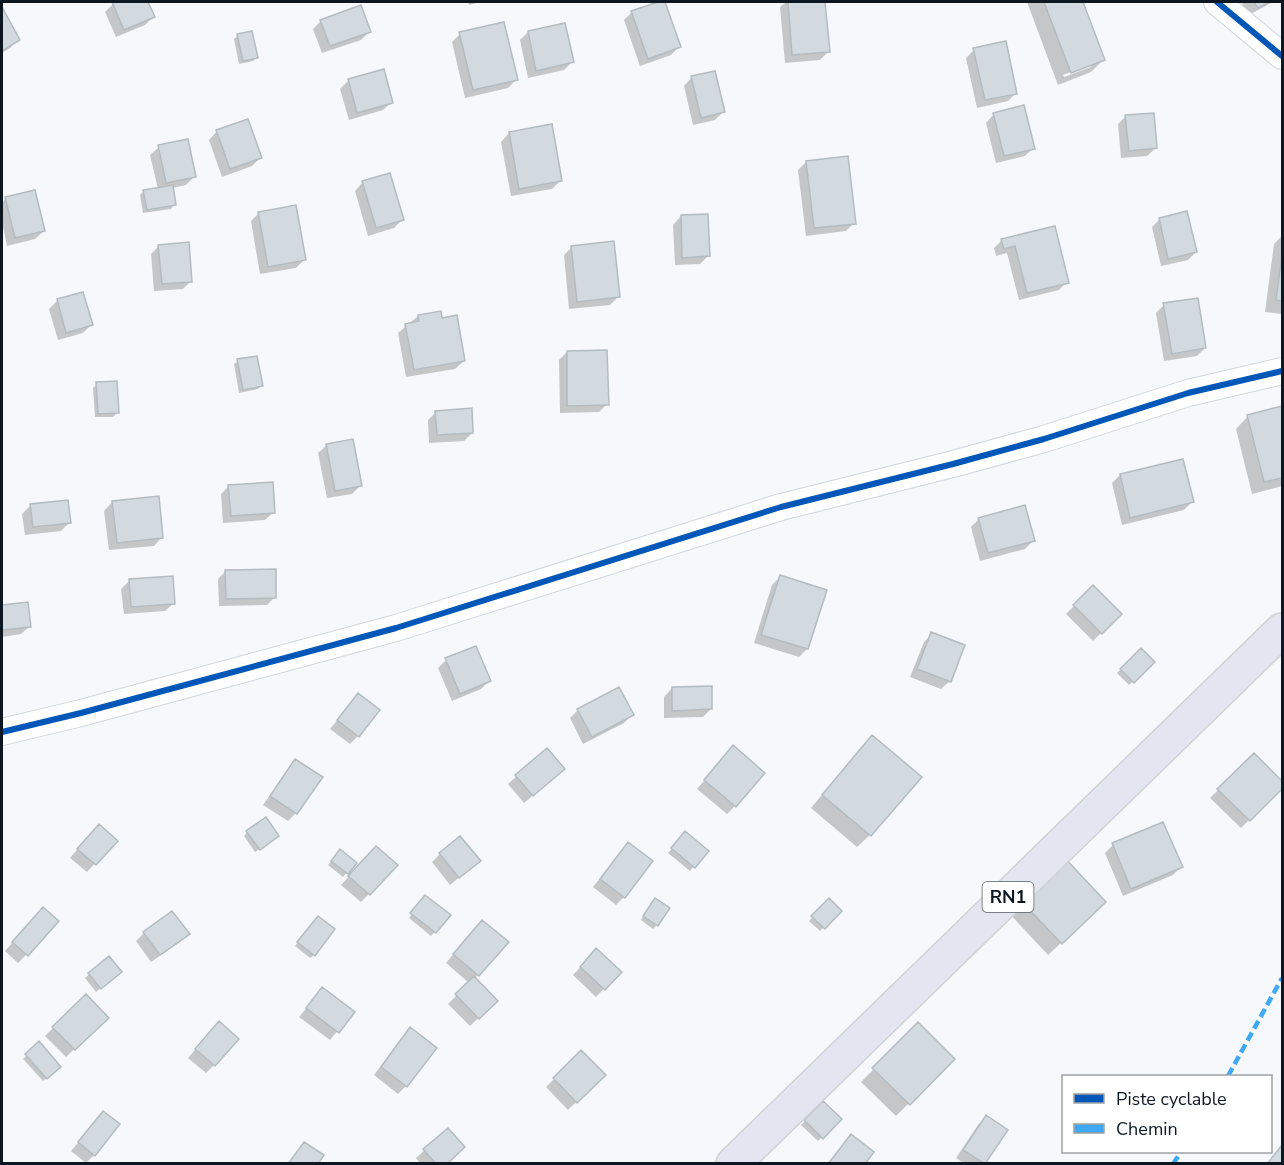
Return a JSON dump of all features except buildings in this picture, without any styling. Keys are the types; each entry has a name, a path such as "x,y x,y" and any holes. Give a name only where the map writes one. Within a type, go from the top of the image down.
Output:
{"highway":[{"name":"RN1","path":"734,1164 1282,630"}],"street":[{"path":"1217,2 1282,56"},
{"path":"2,732 396,628 781,507 953,464 1044,439 1188,393 1282,371"}],"marked path":[{"path":"1229,1075 1282,978"},
{"path":"1173,1164 1180,1153"}],"cycle path":[{"path":"1217,2 1282,56"},
{"path":"2,732 396,628 781,507 953,464 1044,439 1188,393 1282,371"}]}
